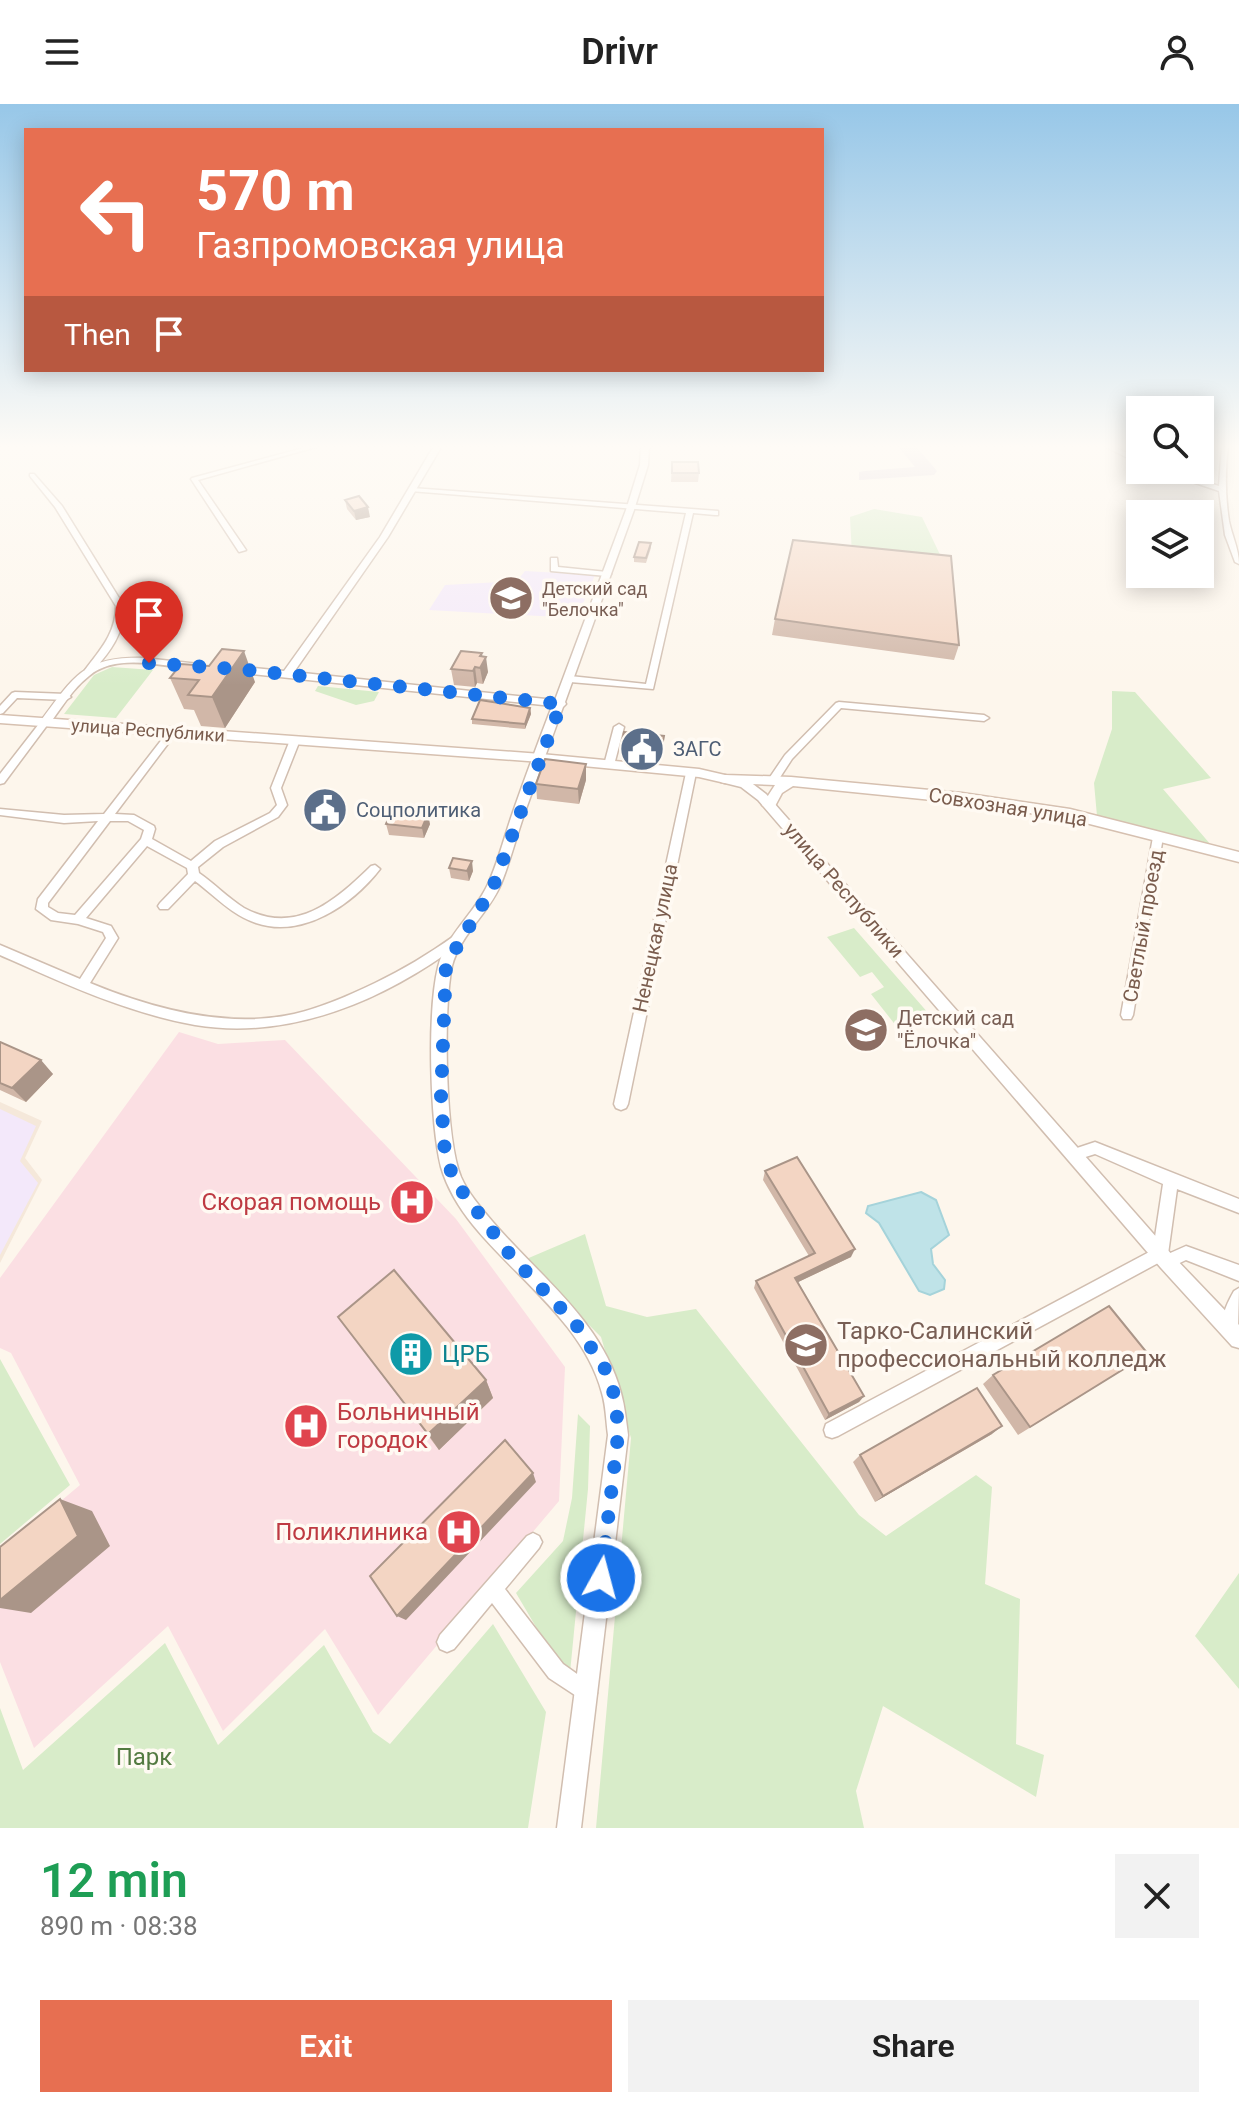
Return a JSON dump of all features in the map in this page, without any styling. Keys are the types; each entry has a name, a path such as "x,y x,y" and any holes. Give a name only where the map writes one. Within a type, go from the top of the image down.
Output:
{"main road":[{"name":"улица Республики","path":"0,719 541,758 725,779"},
{"name":"Совхозная улица","path":"725,779 791,781 962,798 1070,814 1239,857"},
{"path":"769,805 777,790 791,781"}],"street":[{"path":"0,781 99,658 122,618 120,606 69,524"},
{"path":"225,524 242,550"},
{"path":"287,675 391,524"},
{"path":"569,1828 618,1435 616,1401 607,1372 591,1345 560,1306 511,1256 455,1182 445,1155 441,1097 444,977 451,953 493,887 624,524"},
{"path":"570,679 650,687 687,524"},
{"path":"1226,524 1239,562"},
{"path":"554,560 554,569 562,572 607,574"},
{"path":"99,658 206,667"},
{"path":"89,670 123,662"},
{"path":"221,668 561,704"},
{"path":"0,711 15,695 66,697"},
{"path":"773,780 788,757 839,705 984,718"},
{"path":"609,765 619,727"},
{"path":"83,984 112,938 107,929 47,913 42,909 42,902 173,731"},
{"path":"164,906 219,844 274,815 282,805 276,788 295,740"},
{"name":"Ненецкая улица","path":"621,1104 691,773"},
{"name":"улица Республики","path":"725,779 745,784 769,805 1076,1154 1163,1258 1235,1334"},
{"path":"0,812 36,817 140,820 150,829 146,840 78,920"},
{"name":"Светлый проезд","path":"1127,1015 1158,837"},
{"path":"146,840 193,870 238,909 281,924 312,919 339,904 375,869"},
{"path":"0,950 174,1018 248,1026 303,1020 332,1011 367,995 462,935"},
{"path":"420,964 434,968 444,977"},
{"path":"1076,1154 1095,1148 1239,1206"},
{"path":"1163,1258 1171,1180"},
{"path":"832,1430 1163,1258 1186,1253 1239,1273"},
{"path":"1235,1334 1232,1310 1239,1296"},
{"path":"447,1642 533,1542"},
{"path":"493,1589 556,1671 587,1693"}],"shaded area":[{"name":"Детский сад \"Белочка\"","path":"525,571 595,575 577,618 429,610 445,585 517,581"},
{"name":"Больничный городок","path":"179,1032 218,1044 285,1040 456,1219 565,1367 559,1501 378,1715 325,1629 223,1731 168,1626 34,1748 0,1662 0,1552 80,1485 11,1353 0,1348 0,1278"},
{"path":"0,1102 42,1121 25,1158 42,1180 0,1263"},
{"path":"0,1109 36,1126 20,1161 38,1183 0,1255"}],"green space":[{"path":"850,524 926,524 945,565 852,555"},
{"path":"112,667 153,670 116,718 64,714 94,675"},
{"path":"318,686 379,692 374,701 356,705 315,691"},
{"path":"1112,691 1135,692 1211,778 1163,789 1211,845 1097,816 1094,783 1112,729"},
{"path":"854,928 929,1014 897,1027 871,994 884,987 872,972 860,977 827,937"},
{"path":"585,1234 606,1306 647,1317 696,1309 859,1515 886,1536 976,1475 992,1487 985,1584 1020,1599 1016,1744 1044,1755 1036,1797 883,1706 856,1791 864,1828 596,1828 631,1438 601,1337 524,1260"},
{"path":"0,1359 70,1485 0,1544"},
{"path":"578,1414 590,1426 588,1489 569,1683 516,1593 563,1541 572,1498"},
{"path":"1239,1573 1239,1689 1195,1636"},
{"name":"Парк","path":"493,1624 546,1712 528,1828 0,1828 0,1708 23,1770 165,1643 218,1745 324,1645 373,1732 390,1744"}],"water":[{"path":"921,1192 936,1200 949,1235 931,1249 933,1264 945,1280 944,1289 930,1295 919,1291 879,1223 866,1213 868,1206"}],"building":[{"path":"793,540 951,556 959,645 775,619"},
{"path":"639,542 651,543 646,558 634,557"},
{"path":"222,649 244,651 212,697 188,695 199,680 170,678 181,664 209,666"},
{"path":"461,651 482,653 480,656 486,657 480,668 475,667 473,671 451,669"},
{"path":"480,700 530,708 525,724 472,719"},
{"path":"624,732 664,736 661,751 624,747"},
{"path":"545,759 586,764 578,789 536,784"},
{"path":"392,810 428,814 422,828 386,824"},
{"path":"453,858 472,861 467,871 449,868"},
{"path":"0,1042 41,1060 12,1088 0,1083"},
{"name":"Тарко-Салинский профессиональный колледж","path":"797,1157 855,1249 795,1278 864,1396 829,1414 756,1281 815,1253 765,1171"},
{"name":"ЦРБ","path":"394,1270 486,1380 428,1434 338,1317"},
{"path":"1109,1306 1148,1354 1030,1427 993,1375"},
{"path":"977,1388 1002,1426 883,1496 860,1455"},
{"name":"Поликлиника","path":"505,1440 533,1473 397,1616 370,1576"},
{"path":"60,1499 78,1536 0,1600 0,1547"}],"place":[{"name":"Детский сад \"Белочка\"","path":"511,598"},
{"name":"ЗАГС","path":"642,749"},
{"name":"Соцполитика","path":"325,810"},
{"name":"Детский сад \"Ёлочка\"","path":"866,1030"},
{"name":"Скорая помощь","path":"412,1202"},
{"name":"Тарко-Салинский профессиональный колледж","path":"806,1345"},
{"name":"ЦРБ","path":"411,1354"},
{"name":"Больничный городок","path":"306,1426"},
{"name":"Поликлиника","path":"459,1532"}],"route":[{"path":"149,663 237,669 561,704 493,887 446,965 441,1097 445,1155 455,1182 511,1256 575,1323 607,1372 616,1401 618,1435 601,1578"}]}
